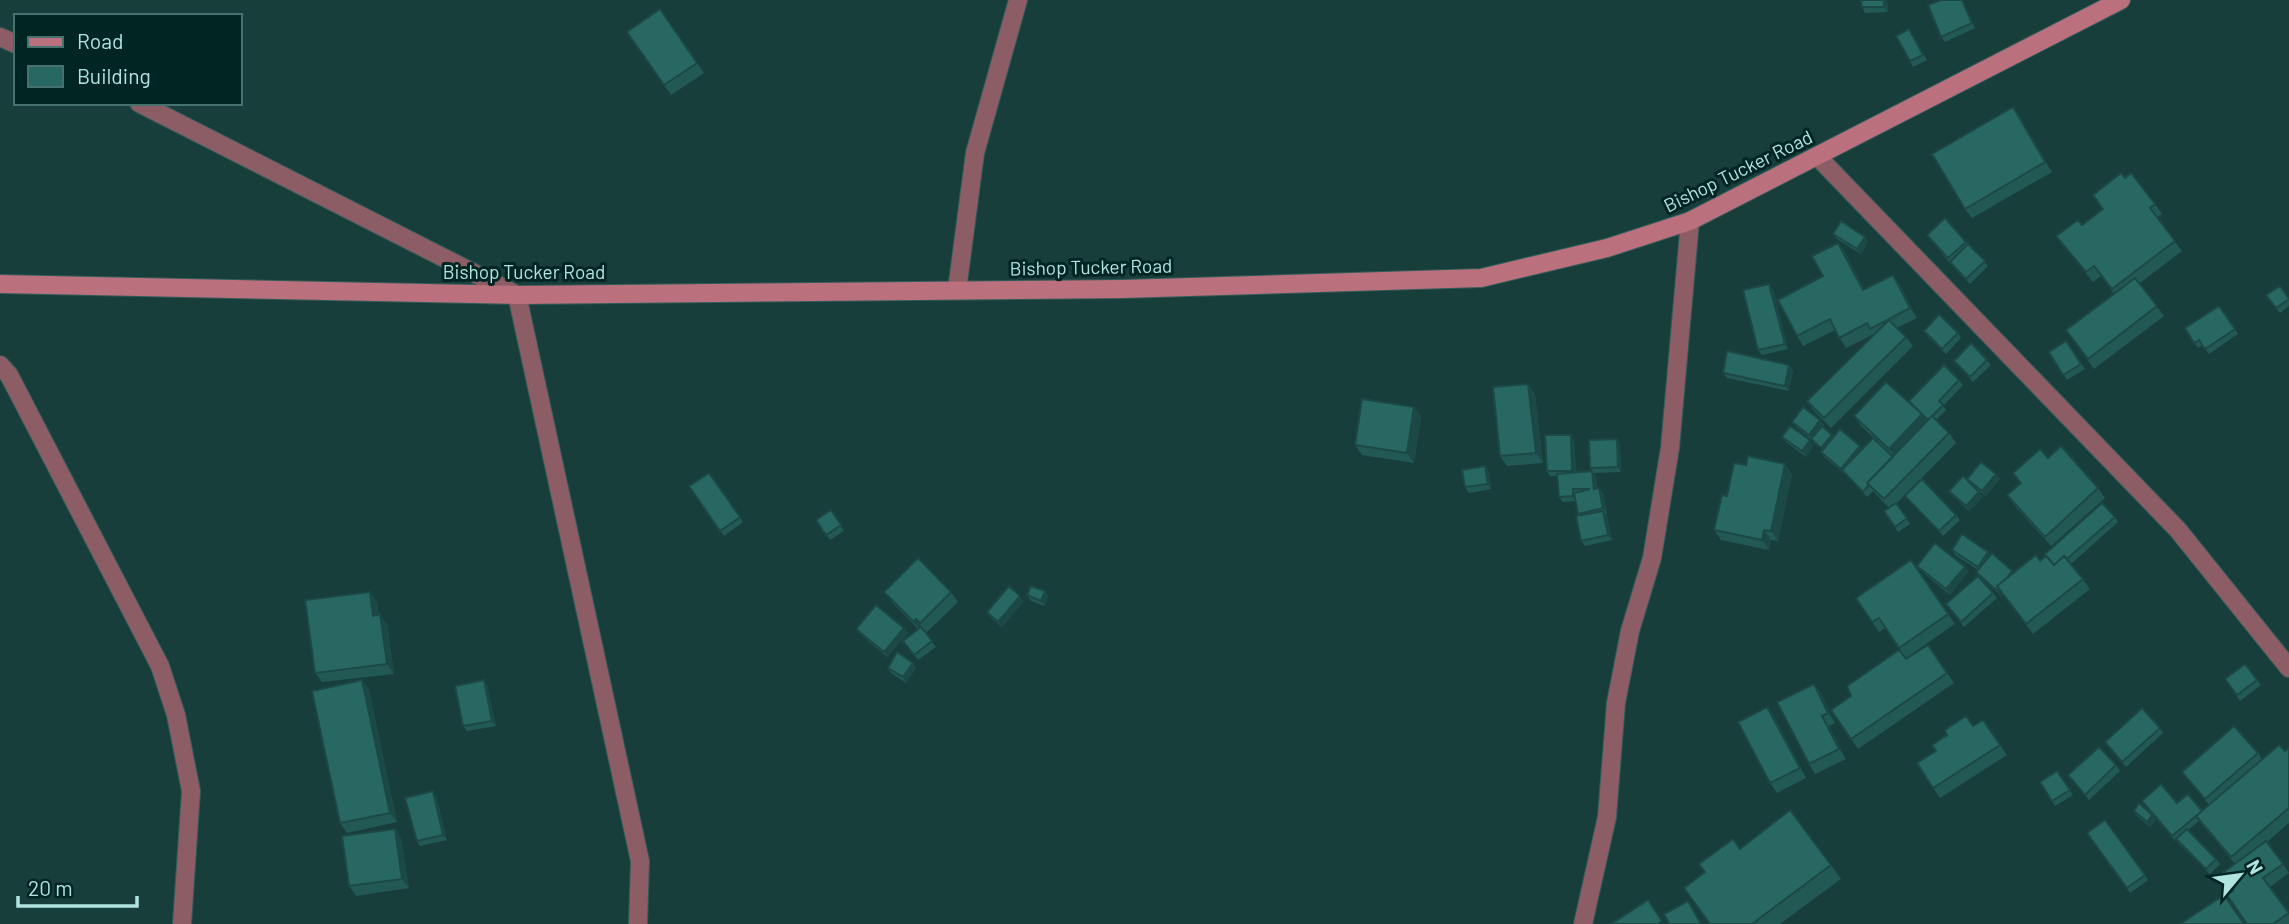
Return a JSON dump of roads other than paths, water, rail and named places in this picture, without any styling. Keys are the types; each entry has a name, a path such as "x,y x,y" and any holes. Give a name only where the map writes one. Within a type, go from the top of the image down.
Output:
{"main road":[{"name":"Bishop Tucker Road","path":"0,285 517,295 957,290 1481,278 1607,248 1690,221 2121,0"}],"street":[{"path":"957,290 975,153 1018,0"},
{"path":"143,105 517,295 640,861 638,924"},
{"path":"1817,156 2178,530 2289,668"},
{"path":"1583,924 1606,817 1616,703 1630,631 1652,558 1670,448 1690,221"},
{"path":"0,365 9,376 59,469 160,666 191,791 182,924"}]}
